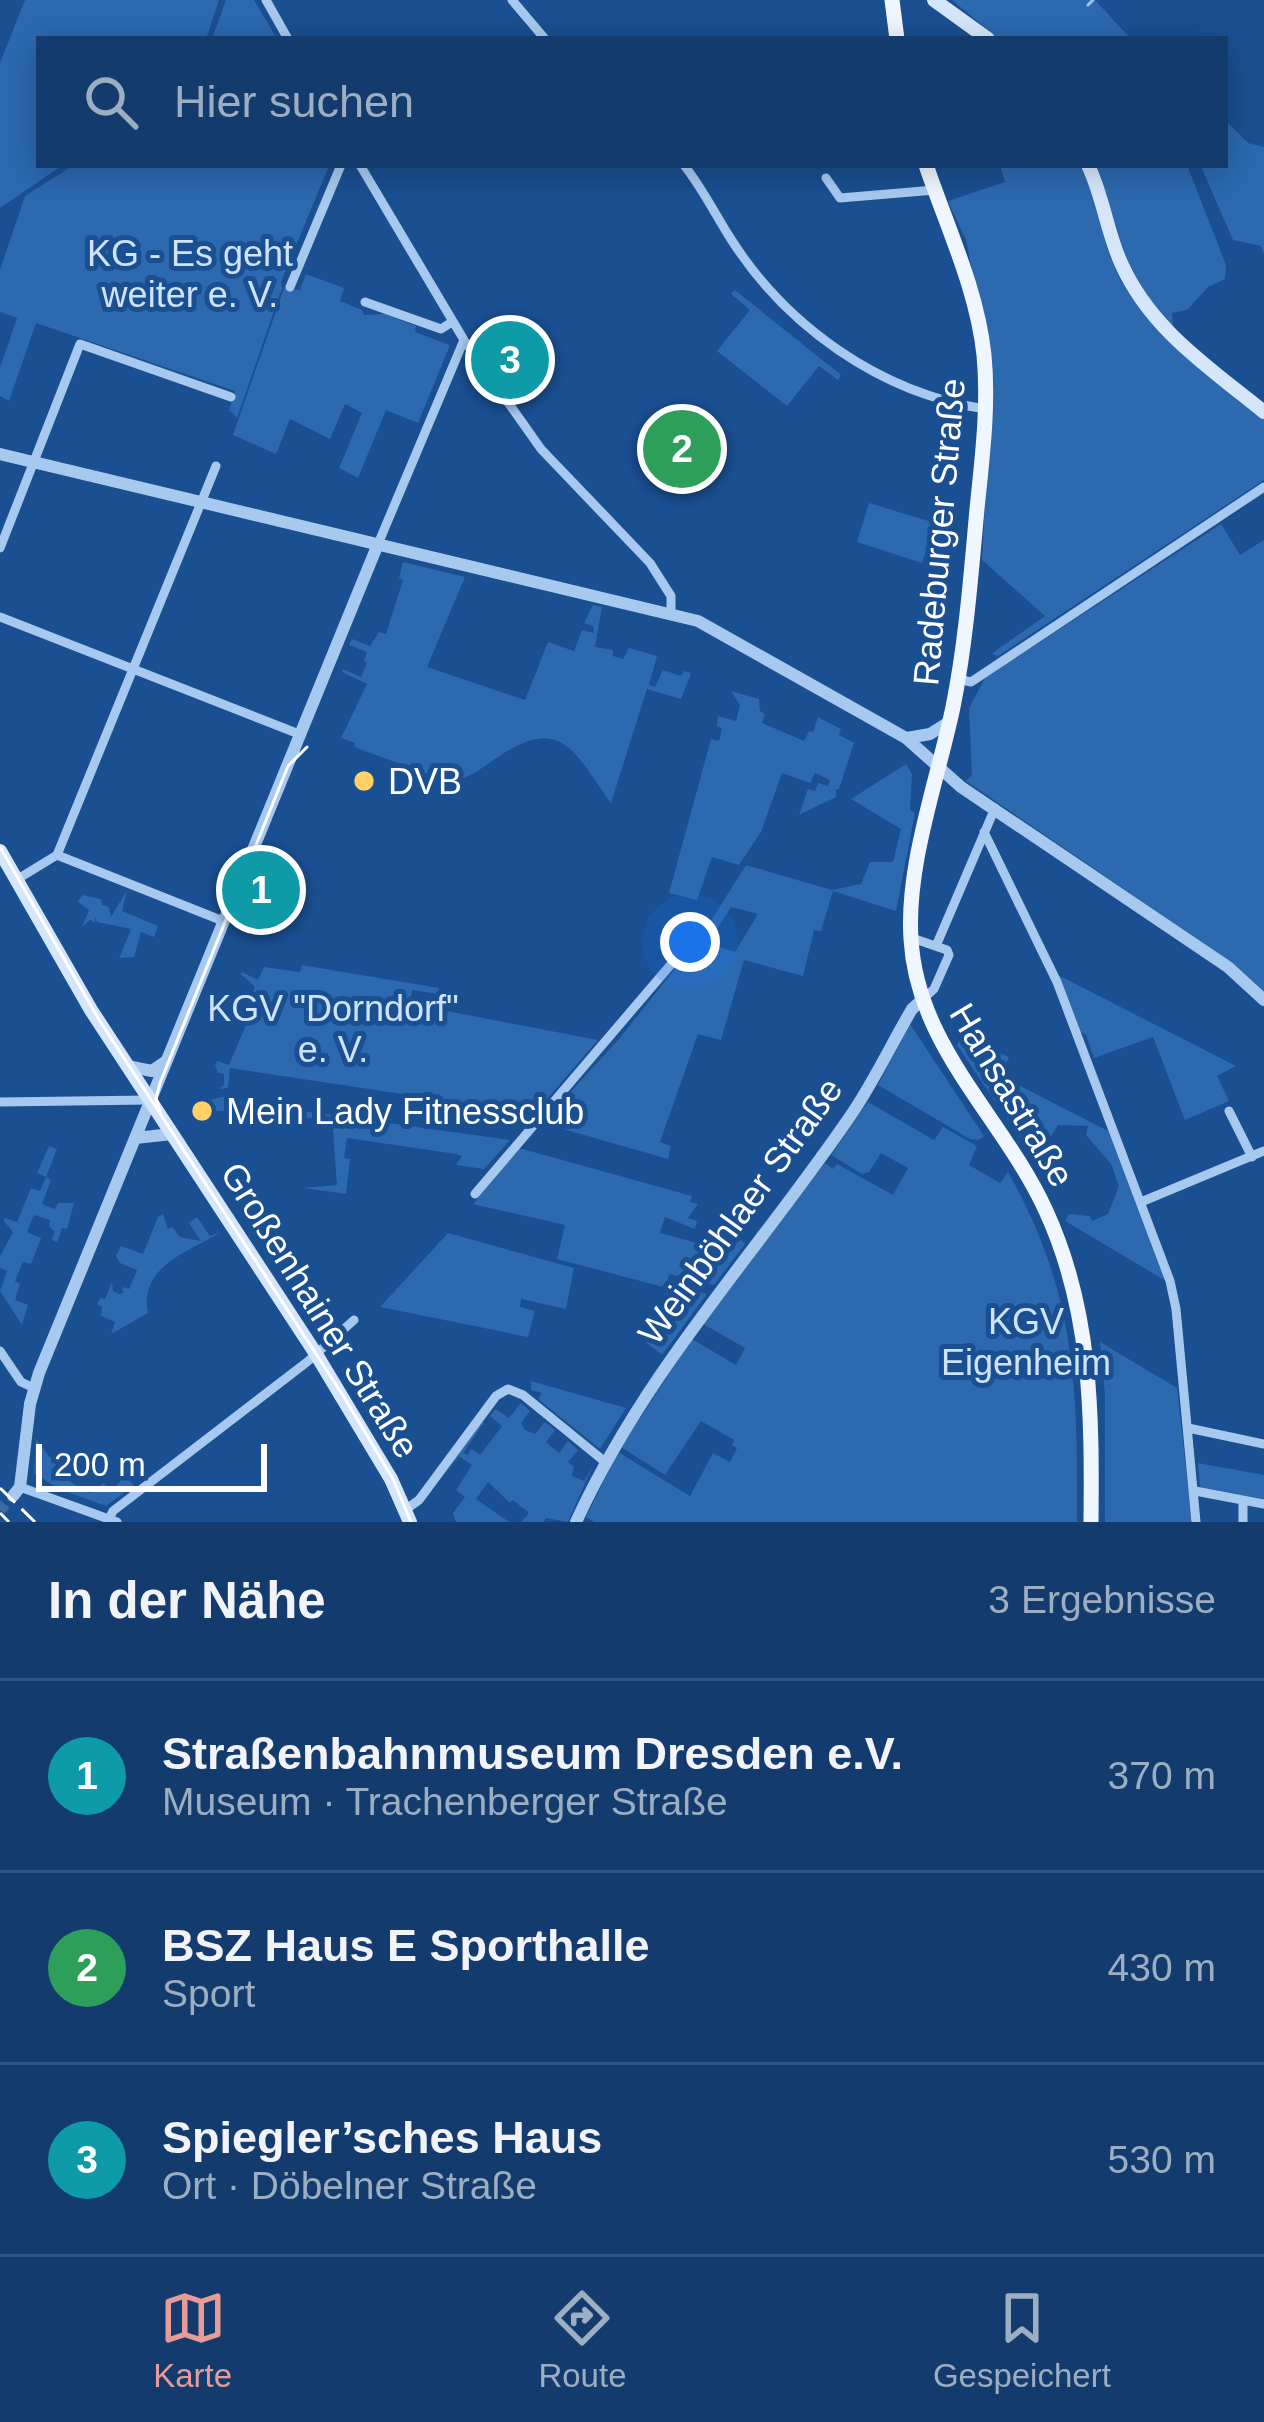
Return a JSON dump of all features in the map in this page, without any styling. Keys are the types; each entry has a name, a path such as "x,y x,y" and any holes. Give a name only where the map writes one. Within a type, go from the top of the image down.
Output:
{"main road":[{"path":"892,0 897,36"},
{"path":"934,0 984,36"},
{"name":"Radeburger Straße","path":"927,168 976,313 984,355 985,409 958,679 939,768"},
{"path":"1089,168 1120,261 1148,308 1179,343 1264,412"},
{"name":"Hansastraße","path":"939,768 915,884 911,938 940,1045 1020,1162 1064,1258 1085,1342 1092,1410 1091,1522"},
{"path":"0,851 127,1066"},
{"name":"Großenhainer Straße","path":"127,1066 316,1354 407,1518"}],"street":[{"path":"266,0 286,36"},
{"path":"512,0 542,36"},
{"path":"290,287 339,168"},
{"path":"362,168 464,340 554,464 650,563 671,596 671,613"},
{"path":"686,168 730,238 802,322 882,377 937,398 985,409"},
{"path":"826,178 840,198 934,190"},
{"path":"365,302 441,329 452,322"},
{"path":"354,1320 113,1510 113,1519 12,1497 34,1388 464,340"},
{"path":"0,548 80,344 231,397"},
{"path":"0,454 705,624 884,723 995,808 1228,968 1264,1000"},
{"path":"16,880 57,855 216,466"},
{"path":"958,679 970,682 1264,488"},
{"path":"0,617 299,734"},
{"path":"906,738 925,736 950,722"},
{"path":"936,946 995,808"},
{"path":"984,832 1057,982 1174,1295 1196,1522"},
{"path":"57,855 223,921"},
{"path":"475,1194 696,935"},
{"path":"911,938 949,955 928,995"},
{"name":"Weinböhlaer Straße","path":"576,1522 604,1461 666,1362 852,1114 912,1009 928,995"},
{"path":"127,1066 152,1071 166,1061"},
{"path":"0,1102 149,1100"},
{"path":"1141,1202 1260,1155 1228,1111"},
{"path":"134,1138 172,1134"},
{"path":"0,1351 21,1382 34,1388"},
{"path":"407,1518 502,1391 513,1389 523,1395 604,1461"},
{"path":"1187,1428 1264,1444"},
{"path":"1195,1491 1264,1504"},
{"path":"1243,1500 1243,1522"}],"green space":[{"path":"25,0 219,0 207,36 36,36 36,168 59,168 0,208 0,63"},
{"path":"226,0 254,0 275,36 213,36"},
{"path":"952,0 1095,0 1128,36 995,36"},
{"path":"1228,123 1248,143 1264,147 1264,254 1261,246 1233,240 1202,169 1228,168"},
{"name":"KG - Es geht weiter e. V.","path":"69,168 328,168 281,282 237,418 229,410 235,391 36,323 9,401 0,396 0,368 17,318 0,312 0,270 25,196"},
{"path":"1001,168 1083,168 1112,260 1130,296 1182,354 1264,418 1264,480 998,656 991,654 1045,616 982,560 992,370 966,240 948,201 1005,182"},
{"path":"1098,168 1188,168 1226,265 1225,279 1208,287 1187,310 1172,313 1173,326 1143,291 1128,264"},
{"name":"KG - Es geht weiter e. V.","path":"306,274 344,288 340,301 364,315 385,314 450,345 418,423 386,410 358,478 339,468 362,413 345,404 330,439 290,419 276,454 233,435 284,288 300,290"},
{"path":"735,290 841,375 838,380 819,366 787,406 717,351 750,310 731,294"},
{"path":"869,503 935,523 922,563 857,542"},
{"path":"1221,524 1240,555 1264,540 1264,992 1231,962 966,781 972,775 969,708 985,678"},
{"path":"403,562 465,577 427,667 525,700 548,642 574,651 582,630 594,633 593,626 584,623 593,605 602,607 595,647 613,650 613,656 623,659 629,648 657,656 649,685 655,687 663,670 681,676 684,671 691,673 681,699 647,689 611,803 574,753 549,739 515,747 472,774 449,782 341,738 367,684 342,672 361,677 367,663 367,652 349,645 352,639 370,646 379,632 386,634 403,580 399,578"},
{"path":"731,691 759,699 765,714 762,723 804,741 818,717 841,729 839,735 854,743 836,797 799,815 808,789 815,791 818,783 828,786 830,780 815,773 810,783 782,773 761,832 739,865 712,857 697,900 669,893 711,739 719,741 718,716 736,721 740,705"},
{"path":"906,764 912,774 910,810 915,813 896,911 833,891 821,931 814,930 803,976 744,960 721,1040 698,1034 660,1142 671,1146 668,1159 542,1123 619,1039 698,940 735,952 758,914 731,907 710,940 702,935 746,865 832,890 861,884 870,862 893,862 901,829 851,799"},
{"path":"127,890 122,911 158,926 154,937 141,932 134,957 119,958 131,929 97,922 95,917 95,923 90,920 82,927 89,910 78,902 82,895 101,899 111,917"},
{"name":"KGV \"Dorndorf\" e. V.","path":"302,965 439,988 438,994 412,990 410,1004 598,1040 534,1114 230,1068 228,1088 219,1089 224,1074 215,1065 217,1061 229,1065 255,987 242,972 258,980 264,967 300,972"},
{"path":"1058,975 1236,1066 1217,1076 1229,1101 1185,1120 1153,1037 1094,1058"},
{"path":"910,1024 984,1136 978,1140 878,1085"},
{"path":"961,1038 1009,1057 1001,1076 1108,1131 1166,1281 1065,1221 1069,1214 1090,1216 1092,1221 1108,1214 1119,1186 1111,1164 1086,1135 1088,1126 1058,1125 1041,1153 1033,1157 957,1045"},
{"path":"234,1094 231,1100 510,1140 484,1169 456,1165 462,1156 456,1154 347,1138 346,1194 303,1188 337,1185 332,1118 278,1118 277,1113 270,1113 267,1120 266,1111 203,1111 206,1101"},
{"path":"868,1102 934,1140 943,1127 977,1146 969,1165 1000,1183 1008,1172 1031,1216 1048,1258 1068,1342 1074,1384 1077,1522 594,1522 586,1517 618,1452 690,1496 713,1453 730,1462 737,1448 732,1445 734,1440 701,1421 665,1475 621,1447 692,1339 736,1365 745,1348 703,1324 825,1163 833,1169 837,1164 893,1195 908,1168 881,1153 869,1172 862,1174 831,1155"},
{"path":"49,1146 57,1149 46,1177 37,1173"},
{"path":"519,1148 692,1196 690,1202 698,1204 688,1218 697,1221 695,1229 665,1217 660,1233 704,1245 707,1239 732,1233 724,1244 731,1249 740,1239 745,1244 714,1285 669,1274 667,1283 707,1294 662,1355 646,1342 658,1327 667,1288 557,1259 565,1225 473,1204"},
{"path":"46,1177 51,1180 42,1204 55,1209 58,1203 74,1203 67,1229 62,1228 57,1242 52,1240 55,1232 50,1220 34,1215 27,1232 41,1238 31,1264 23,1262 15,1281 20,1284 15,1300 28,1305 22,1325 0,1291 7,1271 0,1268 0,1256 13,1232 4,1218 17,1222 31,1188 40,1191"},
{"path":"163,1214 168,1229 172,1227 180,1237 201,1241 189,1223 197,1217 210,1236 221,1232 159,1272 147,1297 148,1313 111,1334 115,1322 101,1316 102,1307 97,1304 105,1299 112,1282 113,1291 119,1294 122,1287 129,1289 137,1270 120,1263 116,1256 121,1246 143,1254"},
{"path":"448,1233 574,1268 566,1309 521,1299 520,1307 535,1311 528,1337 380,1307"},
{"name":"KGV Eigenheim","path":"1100,1342 1177,1388 1192,1522 1105,1522"},
{"path":"531,1381 626,1408 600,1449 538,1399 542,1393 531,1390"},
{"path":"521,1403 530,1411 521,1423 525,1430 535,1434 545,1422 555,1430 546,1442 559,1453 568,1441 578,1450 568,1462 574,1467 572,1476 584,1481 594,1463 568,1522 546,1518 544,1522 521,1522 529,1513 488,1482 476,1499 509,1522 456,1522 453,1513 465,1497 456,1490 472,1465 459,1456 443,1477 482,1422 486,1425 463,1453 472,1449 480,1455 502,1426 490,1416 495,1409 509,1418"},
{"path":"36,1439 56,1465 51,1470 59,1481 69,1481 90,1493 104,1483 116,1486 125,1476 134,1485 106,1506 59,1489 34,1473"},
{"path":"1198,1463 1264,1475 1264,1500 1200,1488"}],"waterway":[{"path":"1088,5 1093,0"}],"tunnel":[{"path":"0,1510 5,1504"}],"tram line":[{"path":"160,1112 156,1098 160,1083 288,766 307,747"},
{"path":"0,847 98,1018 344,1397 393,1479 411,1522"}],"railway":[{"path":"0,1488 35,1522"},
{"path":"0,1513 9,1522"}],"place":[{"name":"Spiegler’sches Haus","path":"510,360"},
{"name":"BSZ Haus E Sporthalle","path":"682,449"},
{"name":"DVB","path":"364,781"},
{"name":"Straßenbahnmuseum Dresden e.V.","path":"261,890"},
{"name":"Mein Lady Fitnessclub","path":"202,1111"}]}
